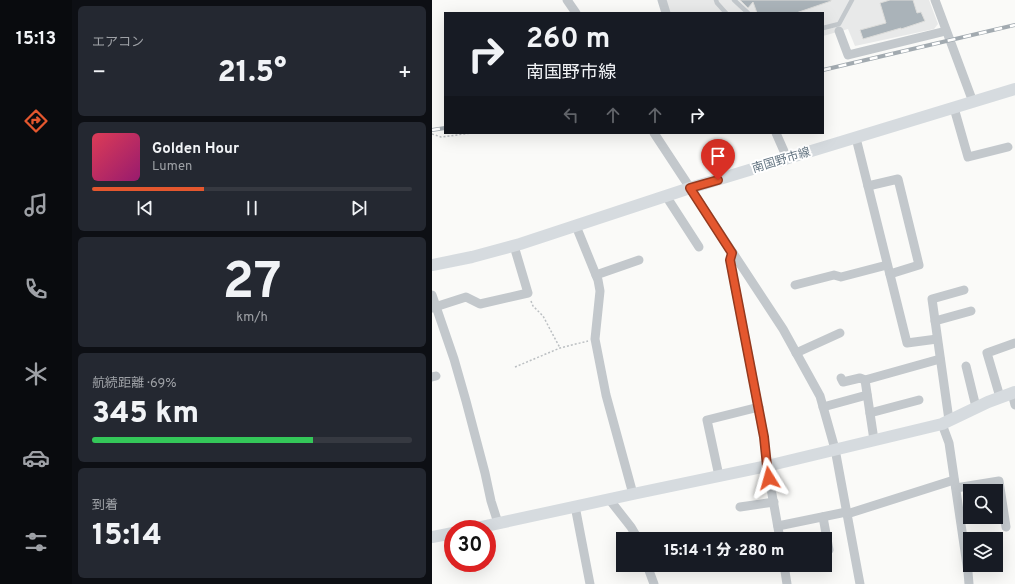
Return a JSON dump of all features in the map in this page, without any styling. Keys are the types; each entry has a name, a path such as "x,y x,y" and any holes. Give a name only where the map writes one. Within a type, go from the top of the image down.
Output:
{"main road":[{"name":"南国野市線","path":"432,264 472,257 514,246 690,188 1015,89"},
{"path":"498,523 767,466 945,422 976,407 1014,392"},
{"path":"432,537 444,535"}],"street":[{"path":"567,0 575,12"},
{"path":"662,0 666,12"},
{"path":"935,0 973,102"},
{"path":"838,28 848,55 946,31"},
{"path":"954,108 968,157 1008,147"},
{"path":"655,134 783,329 820,396 835,449 860,584"},
{"path":"776,134 787,158"},
{"path":"856,138 907,343 937,339"},
{"path":"795,285 834,275 841,277 918,265 898,179 868,186"},
{"path":"666,196 699,247"},
{"path":"576,226 598,280 600,291 595,339 606,395 633,494"},
{"path":"434,307 466,297 480,304 528,294 514,246"},
{"path":"732,253 730,260 759,407 767,466 779,532"},
{"path":"596,276 639,260"},
{"path":"964,290 932,299 940,359 945,422 969,584"},
{"path":"432,295 434,307 454,359 485,473 490,501 498,523"},
{"path":"935,321 971,311"},
{"path":"796,353 840,333"},
{"path":"1000,397 987,353 1015,343"},
{"path":"841,378 843,382 860,378 865,380 940,359"},
{"path":"966,366 976,407"},
{"path":"865,380 874,440"},
{"path":"1014,392 1015,405"},
{"path":"823,406 868,396"},
{"path":"870,413 919,400"},
{"path":"719,476 706,420 759,407"},
{"path":"778,526 846,513 955,484 999,481 1006,527"},
{"path":"608,499 634,532"},
{"path":"740,508 774,502"},
{"path":"575,506 590,584"},
{"path":"823,517 826,532"},
{"path":"650,572 654,584"},
{"path":"785,572 787,584"}],"lane":[{"path":"716,0 725,12"},
{"path":"734,0 747,12"},
{"path":"824,28 838,28 852,0"}],"path":[{"path":"432,134 441,137 464,134"},
{"path":"528,294 533,306 543,316 560,348"},
{"path":"515,367 560,348 595,339"}],"shaded area":[{"path":"666,0 929,0 938,24 934,29 855,46 848,29 824,36 824,12 670,12"}],"building":[{"path":"740,0 831,0 799,12 757,12 753,2 748,8"},
{"path":"890,0 913,0 917,13 921,12 925,21 863,39 860,30 886,23 880,3"}],"railway":[{"path":"824,70 1015,25"},
{"path":"432,130 444,128"}],"route":[{"path":"718,180 690,188 732,253 730,260 764,437 769,478"}]}
